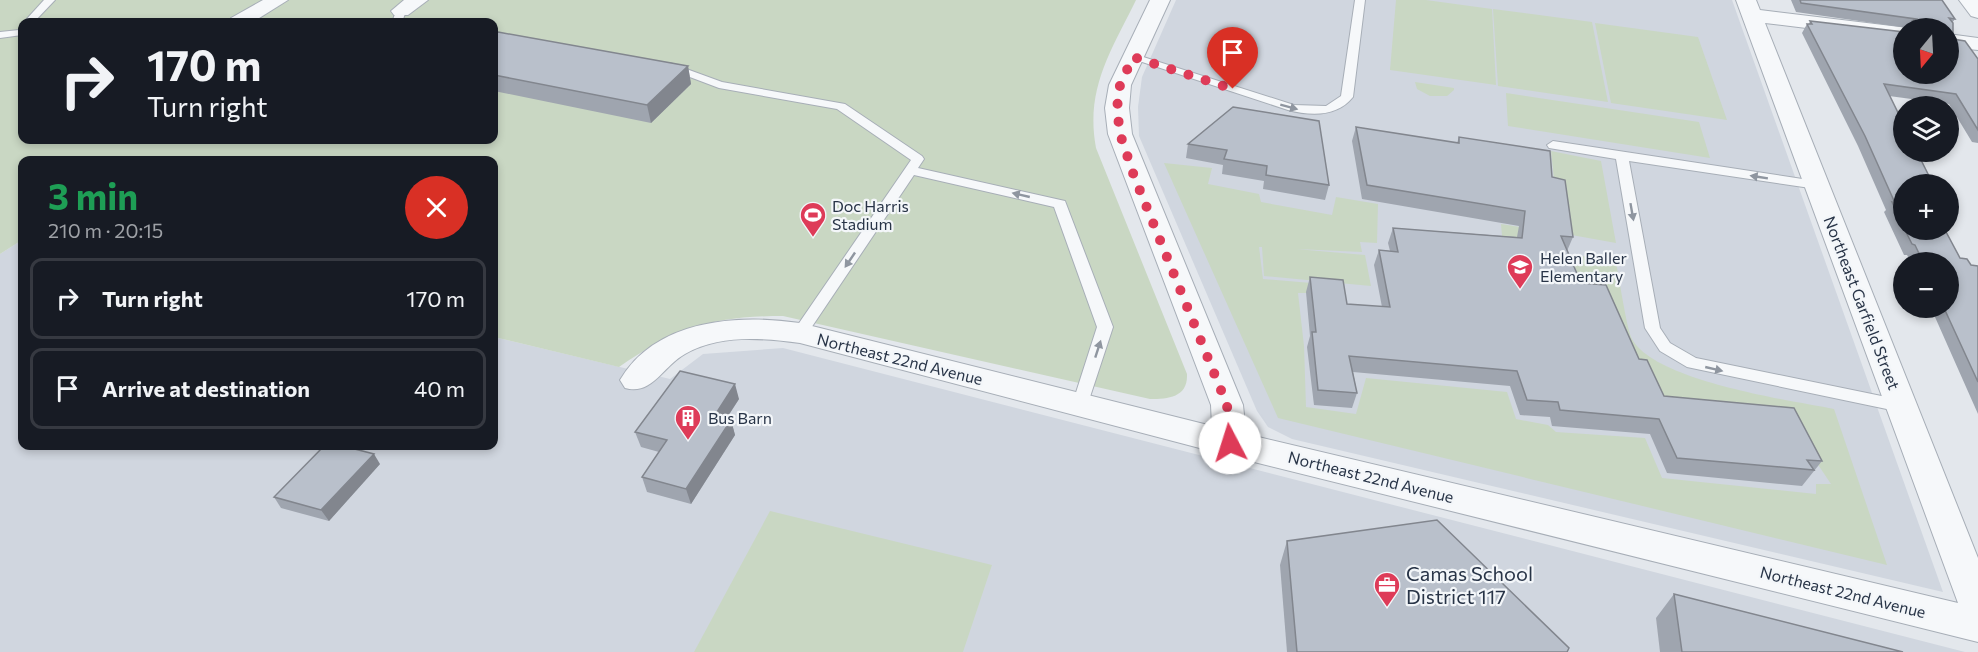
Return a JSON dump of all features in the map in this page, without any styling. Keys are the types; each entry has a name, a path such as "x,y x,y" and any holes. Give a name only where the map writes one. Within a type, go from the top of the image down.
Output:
{"street":[{"path":"245,18 278,0"},
{"path":"1160,0 1120,85 1117,108 1120,134 1134,176 1227,405 1230,443"},
{"path":"1969,0 1978,12"},
{"path":"1749,7 1893,32"},
{"name":"Northeast Garfield Street","path":"1749,7 1978,606"},
{"path":"1959,41 1978,44"},
{"name":"Northeast 22nd Avenue","path":"636,380 659,356 692,339 729,329 765,327 800,333 1230,443 1978,625"}],"lane":[{"path":"33,18 50,0"},
{"path":"1133,57 1292,108 1306,111 1333,108 1347,97 1360,0"},
{"path":"0,35 18,33"},
{"path":"654,62 719,85 841,106 914,165 1060,204 1106,327 1080,405"},
{"path":"1552,145 1817,185"},
{"path":"1622,156 1653,328 1665,347 1692,363 1708,368 1901,406"},
{"path":"800,333 914,165"}],"shaded area":[{"name":"Helen Baller Elementary","path":"1176,0 1732,0 1943,592 1292,439 1268,427 1257,411 1139,136 1138,107 1142,77"},
{"path":"18,243 18,450 498,450 498,338 670,379 703,354 783,348 1965,652 0,652 0,254"}],"green space":[{"name":"Doc Harris Stadium","path":"0,0 1136,0 1109,54 1097,89 1094,107 1096,148 1187,374 1181,392 1170,397 1150,399 783,316 736,318 696,327 659,343 619,367 498,338 498,156 18,156 18,243 0,254"},
{"path":"1396,0 1426,0 1492,9 1496,85 1390,70"},
{"path":"1493,9 1592,22 1608,102 1498,86"},
{"path":"1595,23 1698,37 1727,120 1611,103"},
{"path":"1415,82 1454,88 1454,90 1447,96 1430,96 1417,89"},
{"path":"1506,93 1699,122 1710,158 1508,126"},
{"path":"1551,151 1601,161 1616,243 1555,232 1554,240 1502,236 1501,224 1538,230 1555,189"},
{"path":"1164,163 1212,168 1208,184 1259,194 1261,202 1332,215 1336,197 1378,204 1377,243 1360,242 1362,252 1296,249 1365,255 1371,286 1264,276 1262,247 1259,247 1263,279 1335,285 1338,293 1298,293 1304,346 1306,407 1356,414 1366,378 1507,392 1516,419 1548,425 1556,432 1645,438 1662,478 1816,494 1816,484 1831,484 1784,414 1664,400 1577,295 1563,255 1615,258 1630,333 1632,339 1645,354 1694,377 1724,386 1834,409 1887,565 1278,418"},
{"path":"770,511 992,565 963,652 694,652"}],"building":[{"path":"1800,0 1942,0 1954,18 1909,18 1801,3"},
{"path":"1810,21 1893,31 1893,84 1959,84 1959,40 1965,41 1978,59 1978,130 1956,94 1884,84 1893,102 1893,162 1922,162 1928,174 1893,174 1893,199 1865,136 1807,24 1812,24"},
{"path":"498,32 688,66 647,105 498,76"},
{"path":"1233,107 1319,121 1329,185 1266,175 1267,166 1224,159 1227,150 1188,144"},
{"name":"Helen Baller Elementary","path":"1356,127 1459,143 1459,137 1550,151 1552,177 1565,180 1573,237 1561,236 1581,283 1606,285 1639,359 1647,360 1664,396 1794,408 1822,461 1807,460 1814,470 1677,458 1659,419 1560,410 1558,402 1527,400 1517,371 1349,356 1357,393 1318,390 1312,332 1316,332 1310,277 1343,280 1347,304 1390,307 1379,250 1398,252 1393,228 1522,238 1525,211 1367,185"},
{"path":"1910,240 1950,240 1957,252 1918,252"},
{"path":"1959,256 1967,259 1971,265 1978,266 1978,382 1949,318 1959,318"},
{"name":"Bus Barn","path":"680,371 735,384 715,415 731,420 686,489 642,477 667,440 635,432"},
{"path":"320,450 358,450 374,454 321,510 274,497"},
{"name":"Camas School District 117","path":"1437,520 1569,648 1567,652 1297,652 1287,541"},
{"path":"1674,594 1903,652 1682,652"}],"place":[{"name":"Doc Harris Stadium","path":"813,238"},
{"name":"Helen Baller Elementary","path":"1520,290"},
{"name":"Bus Barn","path":"688,441"},
{"name":"Camas School District 117","path":"1387,608"}],"route":[{"path":"1230,443 1227,405 1134,176 1120,134 1117,108 1120,85 1133,57 1233,89"}]}
